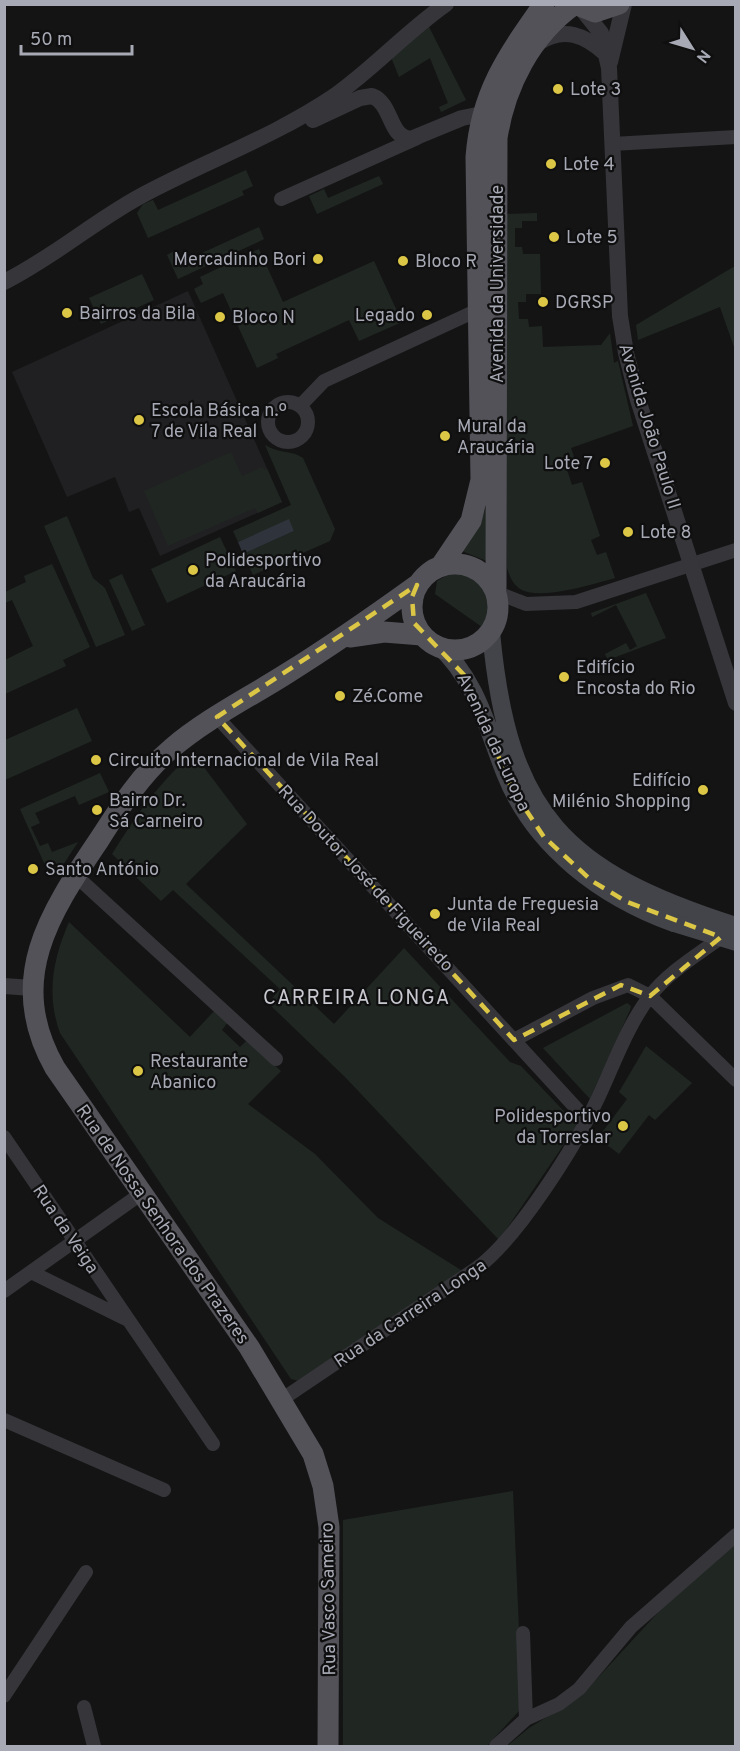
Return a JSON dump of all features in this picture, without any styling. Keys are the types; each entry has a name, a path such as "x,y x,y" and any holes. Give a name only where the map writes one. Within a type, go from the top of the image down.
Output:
{"main road":[{"name":"Avenida da Universidade","path":"440,567 471,521 480,487 480,309 476,157 482,114 491,86 504,61 544,4"},
{"path":"577,6 602,12 619,4"},
{"name":"Avenida da Universidade","path":"497,591 497,138 507,97 535,44 558,17 577,6"},
{"path":"467,566 490,580 497,591 499,612 491,632 475,645 463,648 430,640 373,632 341,640 440,567 467,566"},
{"path":"417,585 412,597 411,610 414,623 430,640"},
{"name":"Avenida da Europa","path":"491,632 503,722 516,761 538,803 553,825 587,857 633,887 677,915 735,942"},
{"name":"Rua de Nossa Senhora dos Prazeres","path":"313,1454 249,1347 49,1058 36,1024 32,988 36,956 43,935 76,876 119,810 155,764 190,733 341,640"},
{"name":"Avenida da Europa","path":"430,640 465,675 481,706 512,789 544,837 569,862 602,888 638,908 735,926"},
{"name":"Rua Vasco Sameiro","path":"313,1454 323,1486 329,1527 328,1746"}],"street":[{"path":"4,282 39,264 139,197 287,126 335,96 446,4"},
{"path":"607,61 624,4"},
{"path":"577,6 598,27 607,61"},
{"path":"535,44 552,35 572,33 591,41 607,61"},
{"name":"Avenida João Paulo II","path":"607,61 621,322 626,353 638,400 735,704"},
{"path":"243,148 282,134 366,96 381,101 399,134 409,139 419,137"},
{"path":"280,199 462,118 482,114"},
{"path":"612,144 735,137"},
{"path":"300,406 324,381 480,309"},
{"path":"497,591 526,604 569,603 613,592 735,550"},
{"name":"Rua Doutor José de Figueiredo","path":"217,717 587,1119"},
{"path":"76,876 276,1059"},
{"name":"Rua da Carreira Longa","path":"281,1400 486,1261 518,1225 587,1119 637,1016 650,996 674,972 735,926"},
{"path":"4,986 32,988"},
{"path":"514,1040 621,986 634,987 650,996 735,1080"},
{"name":"Rua da Veiga","path":"4,1137 213,1444"},
{"path":"6,1288 142,1192"},
{"name":"Rua da Veiga","path":"31,1272 128,1320"},
{"path":"4,1420 164,1490"},
{"path":"496,1746 526,1719 559,1704 579,1689 625,1632 735,1535"},
{"path":"4,1696 86,1572"},
{"path":"523,1633 526,1719"},
{"path":"84,1707 94,1746"}],"highlighted area":[{"path":"417,585 412,597 414,623 465,676 512,789 544,837 592,881 627,902 721,937 650,996 621,985 514,1040 217,717"}],"shaded area":[{"path":"427,23 466,100 441,112 439,107 448,103 430,58 399,77 391,57"},
{"path":"246,170 253,186 242,191 244,195 148,238 137,213 143,204 153,200 158,210"},
{"path":"379,176 383,184 317,214 309,196 324,189 328,198"},
{"path":"537,213 537,221 522,221 522,228 515,228 515,247 522,247 523,254 540,254 541,294 526,294 526,302 518,302 519,319 528,319 529,327 542,326 543,347 601,345 610,333 614,363 618,361 633,426 571,448 577,466 567,470 572,485 582,482 600,536 591,540 597,555 606,552 615,578 568,590 531,593 519,588 512,580 507,568 504,214"},
{"path":"259,227 264,239 178,279 167,255 174,251 180,263"},
{"path":"259,249 283,302 374,261 402,322 359,341 349,320 276,354 278,358 257,368 223,293 201,303 194,289 203,284 200,277"},
{"path":"735,266 735,350 720,307 638,340 636,325"},
{"path":"142,274 154,300 101,324 89,298"},
{"name":"Escola Básica n.º 7 de Vila Real","path":"188,291 282,502 160,556 139,508 129,512 115,477 67,497 12,372"},
{"path":"265,445 303,458 335,529 330,541 253,575 243,554 294,531 289,520 238,542 233,531 291,505"},
{"path":"231,452 242,476 263,467 264,470 267,469 282,502 258,513 255,508 168,546 144,491"},
{"path":"486,507 489,562 462,551 481,521"},
{"path":"67,516 93,578 105,588 125,635 96,647 44,526"},
{"path":"289,519 294,531 243,554 238,542"},
{"name":"Polidesportivo da Araucária","path":"220,537 236,571 167,603 151,569"},
{"path":"52,564 90,647 63,660 66,666 5,694 5,660 33,646 12,600 5,603 5,592 26,582 24,576"},
{"path":"122,574 145,625 132,631 109,580"},
{"path":"460,574 477,582 486,594 488,610 482,627 435,594 437,581 447,575"},
{"path":"646,593 666,638 608,660 605,654 626,643 630,650 637,646 616,605 592,617 591,613"},
{"path":"77,708 92,741 5,780 5,740"},
{"path":"193,753 247,824 186,884 334,1024 404,948 510,1062 521,1066 577,1125 499,1240 345,1077 268,1003 280,989 173,890 161,901 112,854 149,800"},
{"path":"100,773 109,792 79,805 75,796 35,813 40,823 31,827 40,846 48,843 52,852 78,842 63,865 48,872 20,809"},
{"path":"69,922 190,1037 215,1010 228,1022 222,1030 240,1047 247,1040 281,1071 248,1104 315,1154 378,1218 464,1272 299,1381 291,1379 60,1033 53,1004 53,977 59,949"},
{"path":"627,1003 631,1006 630,1010 590,1099 543,1048"},
{"path":"646,1046 692,1083 655,1120 649,1115 619,1154 598,1138 627,1099 619,1092"},
{"path":"513,1491 520,1654 519,1711 487,1746 343,1746 343,1520"},
{"path":"735,1542 735,1746 507,1746 529,1728 581,1696 665,1605"}],"place":[{"name":"Lote 3","path":"558,89"},
{"name":"Lote 4","path":"551,164"},
{"name":"Lote 5","path":"554,237"},
{"name":"Mercadinho Bori","path":"318,259"},
{"name":"Bloco R","path":"403,261"},
{"name":"DGRSP","path":"543,302"},
{"name":"Bairros da Bila","path":"67,313"},
{"name":"Legado","path":"427,315"},
{"name":"Bloco N","path":"220,317"},
{"name":"Escola Básica n.º 7 de Vila Real","path":"139,420"},
{"name":"Mural da Araucária","path":"445,436"},
{"name":"Lote 7","path":"605,463"},
{"name":"Lote 8","path":"628,532"},
{"name":"Polidesportivo da Araucária","path":"193,570"},
{"name":"Edifício Encosta do Rio","path":"564,677"},
{"name":"Zé.Come","path":"340,696"},
{"name":"Circuito Internacional de Vila Real","path":"96,760"},
{"name":"Edifício Milénio Shopping","path":"703,790"},
{"name":"Bairro Dr. Sá Carneiro","path":"97,810"},
{"name":"Santo António","path":"33,869"},
{"name":"Junta de Freguesia de Vila Real","path":"435,914"},
{"name":"Restaurante Abanico","path":"138,1071"},
{"name":"Polidesportivo da Torreslar","path":"623,1126"}],"district":[{"name":"CARREIRA LONGA","path":"357,997"}]}
